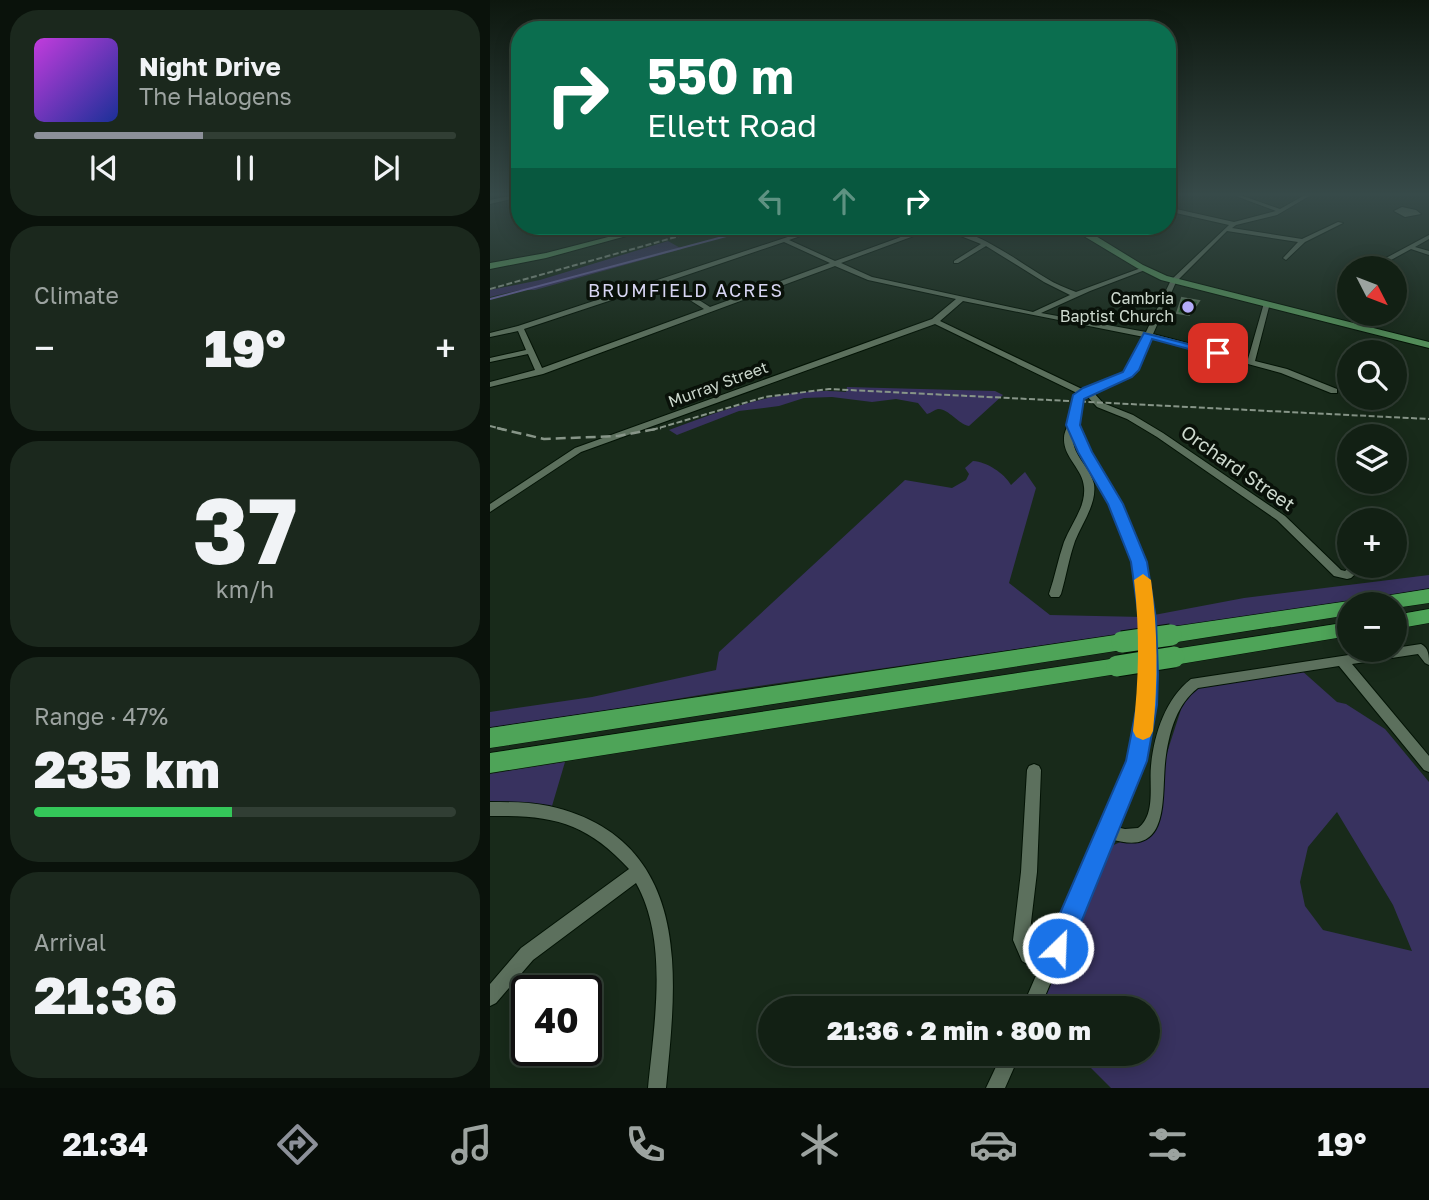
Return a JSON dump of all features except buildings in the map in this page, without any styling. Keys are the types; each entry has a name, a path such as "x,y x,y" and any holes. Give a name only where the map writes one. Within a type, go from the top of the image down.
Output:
{"highway":[{"path":"1407,599 1429,596"},
{"path":"490,738 1337,610"},
{"path":"1407,620 1429,616"},
{"path":"490,763 1337,631"}],"main road":[{"path":"490,266 582,246"},
{"path":"1109,246 1143,269 1172,281 1429,345"}],"street":[{"path":"490,335 520,328 767,246"},
{"path":"796,246 870,279 1148,335 1297,375 1334,391"},
{"path":"490,385 540,372 884,246"},
{"path":"956,262 982,246"},
{"path":"991,246 1046,281 1074,294"},
{"path":"1055,594 1089,491 1086,475 1073,458 1067,440 1078,398 1085,392 1133,370 1172,281 1209,246"},
{"path":"1286,258 1298,246"},
{"path":"1394,256 1409,247 1429,253"},
{"path":"1034,314 1074,294 1088,292 1143,269"},
{"path":"663,280 710,310"},
{"name":"Murray Street","path":"490,509 578,450 935,321 961,299"},
{"path":"1251,362 1267,303"},
{"name":"Orchard Street","path":"935,321 1085,392 1100,405 1130,417 1160,435 1281,518 1337,572"},
{"path":"520,328 540,372"},
{"path":"490,360 530,351"},
{"path":"1036,996 1137,761 1149,674 1148,619 1139,562 1130,535 1073,425"},
{"path":"1407,651 1421,649 1429,660"},
{"path":"1107,831 1119,836 1132,836 1146,832 1152,824 1158,763 1172,714 1185,689 1207,680 1337,661"},
{"path":"1343,662 1429,766"},
{"path":"1034,770 1029,872 1021,940 1028,955 1049,968"},
{"path":"490,809 536,810 583,822 608,837 638,872 656,909 662,943 663,994 657,1088"},
{"path":"490,997 527,954 638,872"},
{"path":"995,1088 1005,1066"}],"shaded area":[{"path":"652,246 676,246 682,249 535,290 520,290 490,297 490,290 540,280"},
{"path":"847,387 995,391 1003,395 969,426 942,409 927,414 918,403 896,399 872,402 832,397 804,398 779,406 739,411 677,435 669,430 756,401 801,392 846,392"},
{"path":"973,461 995,469 1011,485 1025,472 1036,488 1009,583 1050,615 1143,617 1143,631 724,691 490,730 490,712 592,697 716,670 719,652 905,480 952,488 966,480 969,474 965,468"},
{"path":"1429,575 1429,590 1407,593 1337,592 1337,603 1155,630 1154,615 1244,598"},
{"path":"1301,670 1337,702 1346,704 1385,729 1429,782 1429,1088 1111,1088 1089,1066 1160,1066 1160,996 1044,996 1109,847 1125,840 1144,840 1154,833 1163,765 1185,697 1201,686","holes":["1337,812 1393,905 1412,951 1323,930 1305,906 1300,882 1308,847"]},
{"path":"565,762 552,806 529,803 490,805 490,774"}],"waterway":[{"path":"490,299 690,246"}],"railway":[{"path":"490,289 644,246"},
{"path":"655,429 765,397 829,389 1429,419"},
{"path":"490,426 501,429"},
{"path":"497,428 501,429"},
{"path":"655,429 661,428"},
{"path":"501,429 544,439 618,436 655,429"},
{"path":"501,429 505,430"}],"slow traffic":[{"path":"1143,580 1148,619 1149,674 1143,731"}],"place":[{"name":"Cambria Baptist Church","path":"1188,307"}],"district":[{"name":"BRUMFIELD ACRES","path":"686,291"}],"route":[{"path":"1058,948 1137,761 1147,705 1149,674 1148,619 1139,562 1116,504 1085,452 1073,425 1078,398 1087,391 1120,379 1133,370 1148,335 1218,353"}]}
